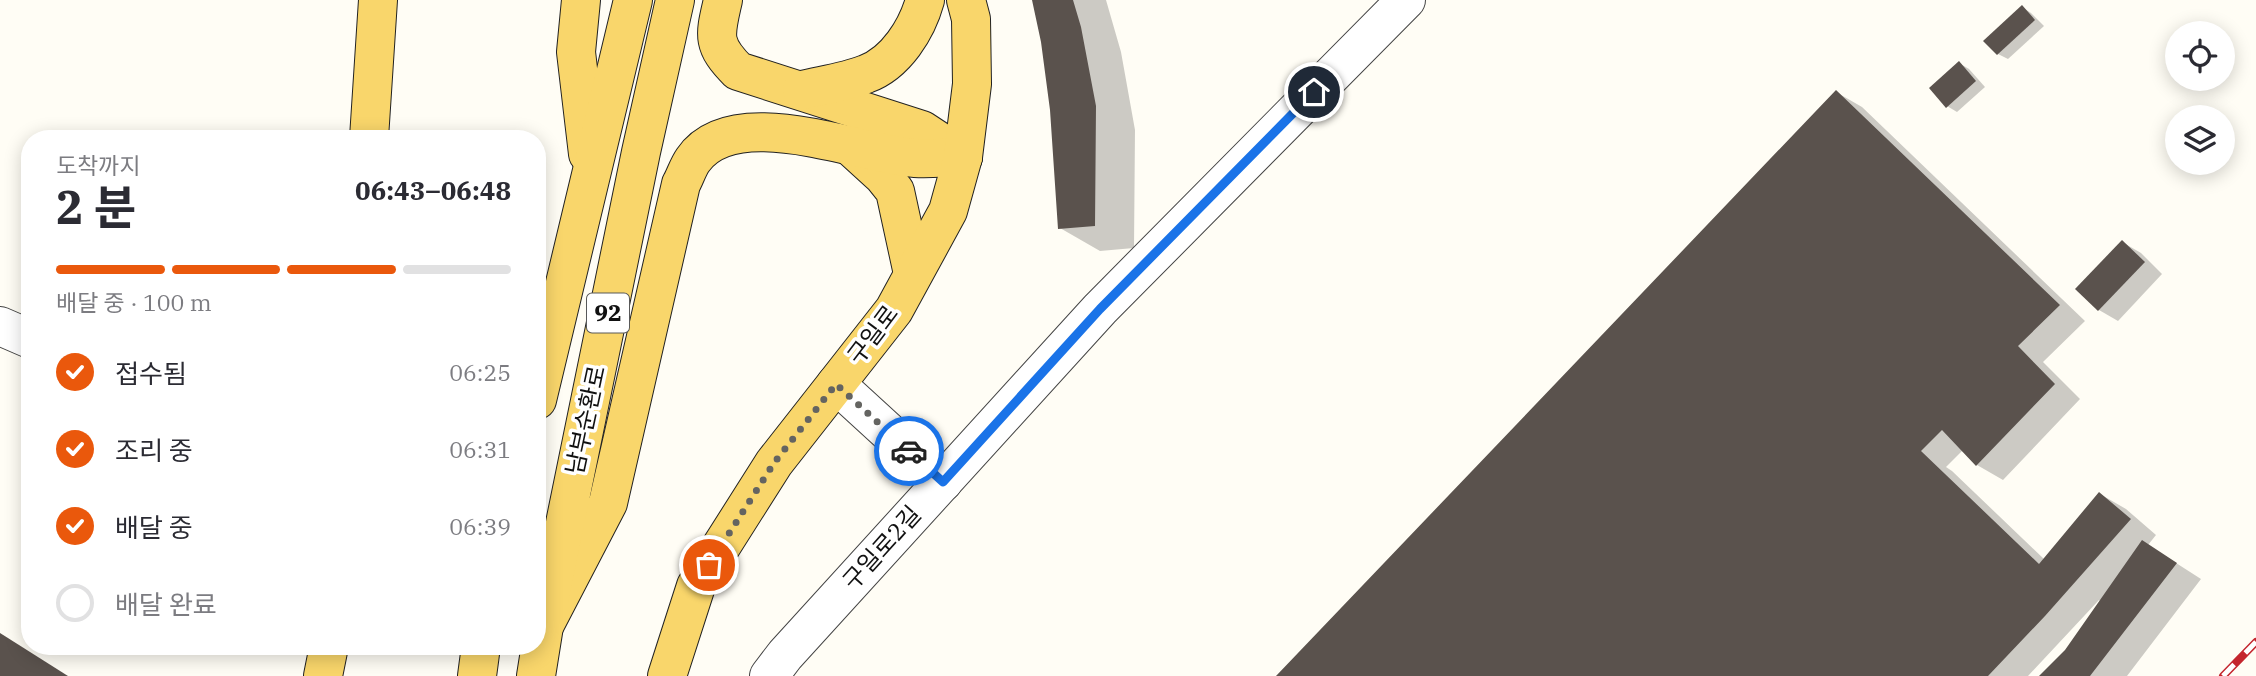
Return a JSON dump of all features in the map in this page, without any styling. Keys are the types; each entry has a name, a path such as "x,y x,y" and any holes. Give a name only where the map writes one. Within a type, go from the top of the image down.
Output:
{"main road":[{"path":"370,130 378,0"},
{"path":"581,0 576,52 591,181"},
{"name":"남부순환로","path":"546,364 633,0"},
{"name":"남부순환로","path":"546,616 641,152 675,0"},
{"path":"723,0 715,35 728,61 738,71 922,130 963,157"},
{"path":"802,90 867,74 885,63 906,42 921,14 925,0"},
{"name":"구일로","path":"667,676 696,586 774,463 894,310 948,211 963,157 972,84 971,19 966,0"},
{"path":"546,622 608,503 681,184 693,159 725,138 749,132 772,132 914,158 963,157"},
{"path":"849,145 883,176 895,191 913,274"},
{"path":"323,676 327,655"},
{"path":"477,676 480,655"},
{"name":"남부순환로","path":"536,676 539,655"}],"street":[{"name":"구일로2길","path":"769,676 785,655 1100,309 1406,0"},
{"path":"0,327 21,335"},
{"path":"836,384 943,482"}],"building":[{"path":"1032,0 1073,0 1081,27 1096,106 1095,226 1058,229 1050,110"},
{"path":"2022,5 2035,20 1997,55 1983,41"},
{"path":"1959,61 1976,81 1946,108 1929,88"},
{"path":"1836,90 2060,305 2018,346 2055,384 1976,466 1942,430 1921,451 2039,564 2099,492 2131,519 1988,676 1276,676"},
{"path":"2122,240 2145,262 2098,311 2075,289"},
{"path":"2142,540 2177,563 2090,676 2039,676 2065,650"},
{"path":"0,633 21,646 21,655 35,655 68,676 0,676"}],"railway":[{"path":"2223,676 2256,642"}],"way so far":[{"path":"709,565 774,463 836,384 909,451"}],"route":[{"path":"909,451 943,482 1100,309 1314,92"}]}
